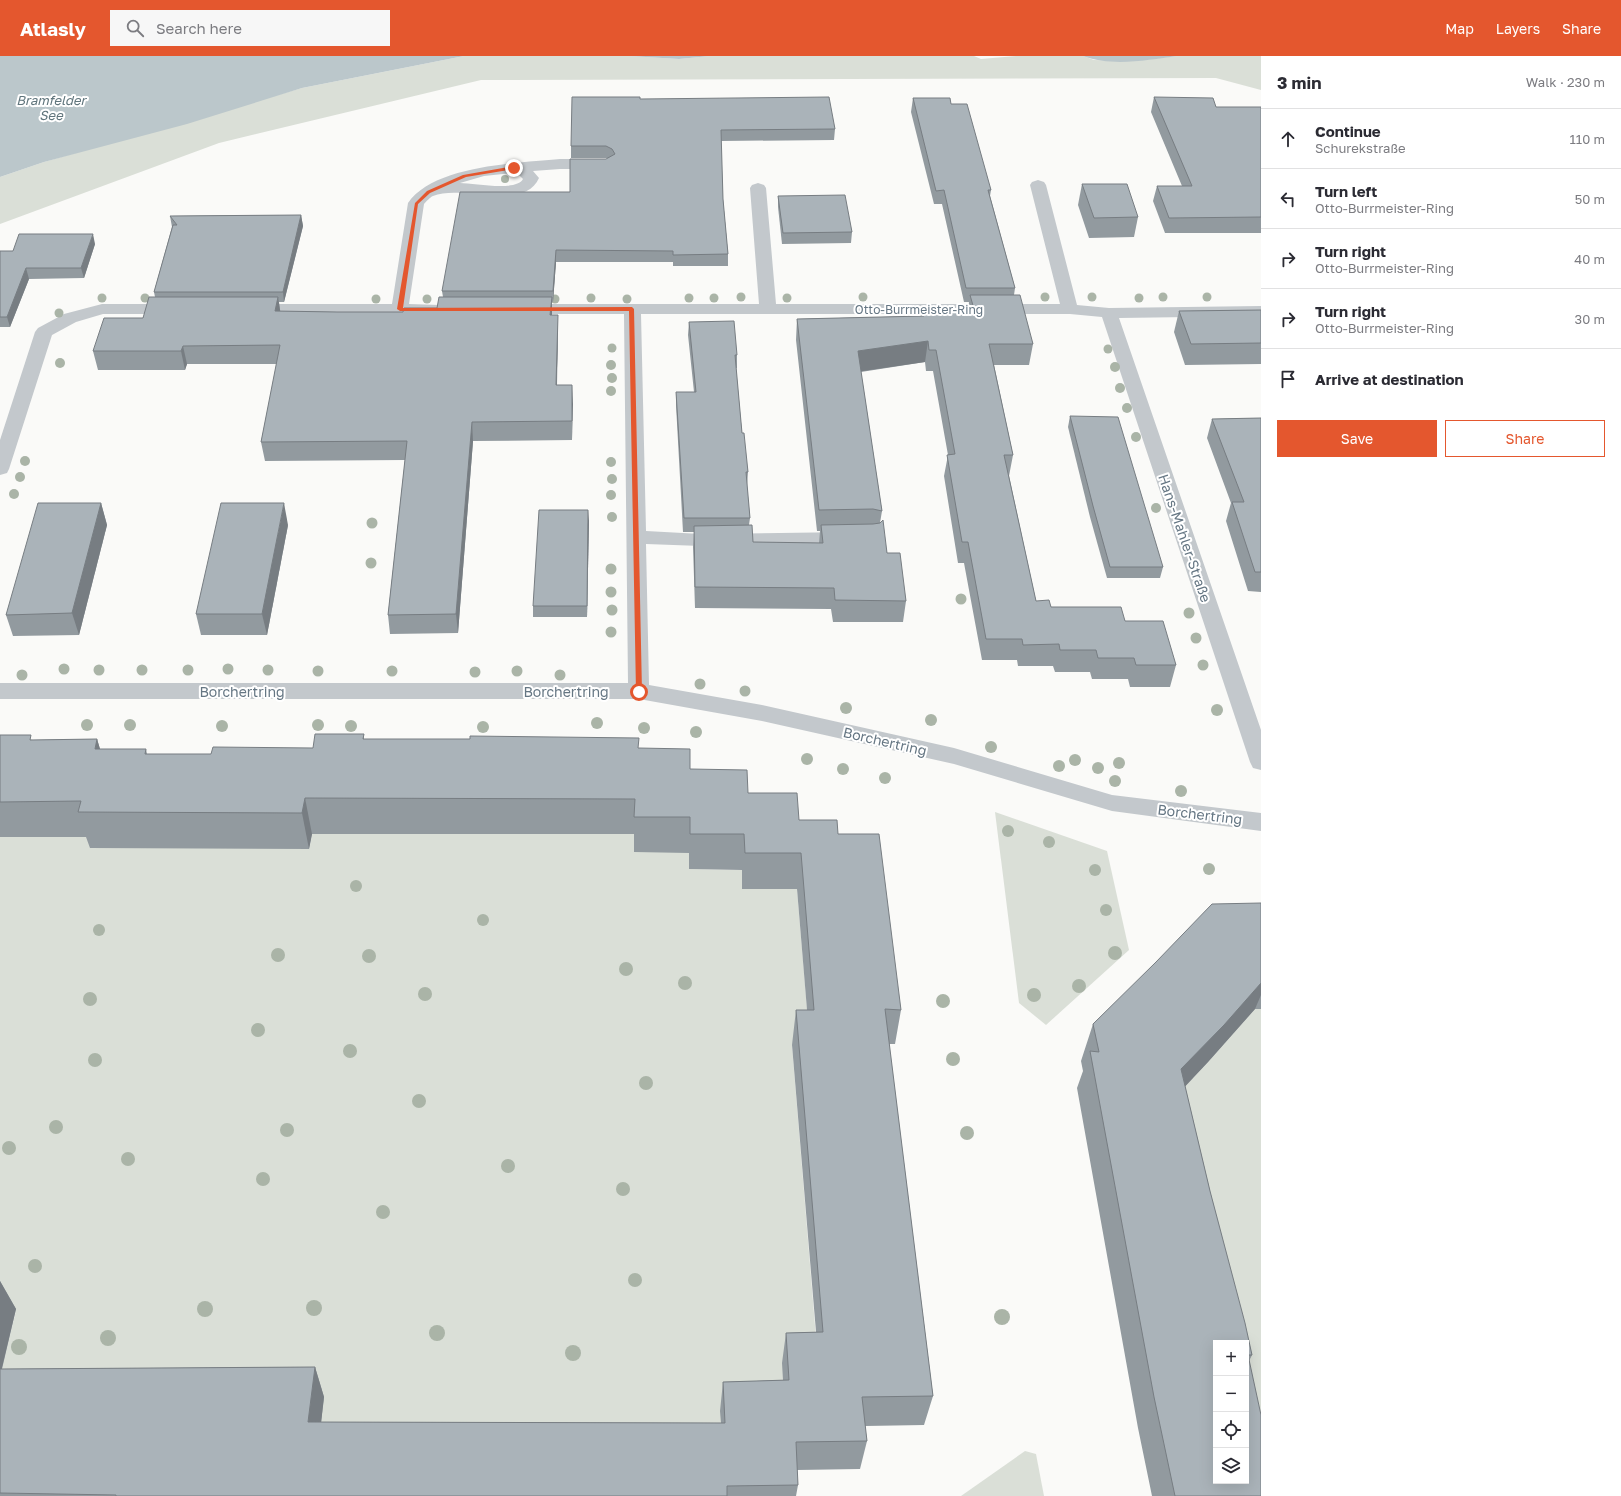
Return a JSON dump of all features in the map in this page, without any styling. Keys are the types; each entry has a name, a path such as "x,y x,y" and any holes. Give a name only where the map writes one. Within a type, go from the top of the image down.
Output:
{"street":[{"path":"400,309 416,204 428,192 465,176 514,168 560,164 606,164"},
{"path":"428,192 464,188 512,191 526,186 531,181 530,174 514,168"},
{"path":"1038,185 1070,309"},
{"path":"758,188 768,309"},
{"path":"0,469 44,332 70,318 102,309 192,309"},
{"path":"231,309 448,309"},
{"name":"Otto-Burrmeister-Ring","path":"504,309 1070,309 1109,313 1261,311"},
{"path":"632,309 639,692"},
{"name":"Hans-Mahler-Straße","path":"1109,313 1261,762"},
{"path":"636,537 700,540 870,538"},
{"name":"Borchertring","path":"0,691 639,692 762,713 954,756 1112,803 1261,822"}],"shaded area":[{"path":"464,56 629,56 679,59 710,56 974,56 981,59 1016,56 1083,56 1094,60 1134,61 1177,56 1261,56 1261,90 1216,78 481,80 219,143 0,224 0,177 44,162 302,88"},
{"path":"995,812 1107,851 1129,950 1046,1025 1019,1003"},
{"path":"312,834 635,834 689,853 689,869 742,870 743,889 797,889 810,1045 792,1045 818,1362 785,1410 722,1451 454,1450 0,1376 16,1310 0,1309 0,837 93,837 309,849"},
{"path":"1255,1009 1261,1009 1261,1496 1249,1374 1249,1340 1245,1340 1167,1106"},
{"path":"1025,1451 1036,1454 1044,1496 961,1496"}],"water":[{"name":"Bramfelder See","path":"0,56 464,56 302,88 187,124 44,162 0,177"},
{"path":"629,56 710,56 679,59"},
{"path":"1083,56 1177,56 1142,61 1118,62"}],"building":[{"path":"572,97 640,97 640,99 829,97 835,129 721,130 723,199 728,254 673,255 673,251 556,250 553,291 442,291 460,192 570,192 570,159 606,159 615,154 612,149 606,146 571,146"},
{"path":"1154,97 1213,98 1216,107 1261,107 1261,217 1169,218 1157,186 1192,186"},
{"path":"913,98 950,98 951,104 967,104 991,190 988,190 1015,288 966,288 944,190 936,191"},
{"path":"1082,184 1127,184 1138,217 1094,218"},
{"path":"845,195 852,232 783,233 778,196"},
{"path":"301,215 283,292 154,292 173,225 177,225 170,216"},
{"path":"19,234 93,234 81,268 26,268 7,317 0,317 0,251 13,251"},
{"path":"970,295 1020,295 1033,344 989,344 1013,455 1004,455 1036,601 1049,600 1051,607 1121,607 1125,621 1163,621 1176,665 1136,665 1134,658 1098,658 1096,650 1060,650 1059,644 1023,645 1022,639 986,639 968,542 962,542 947,455 955,454 936,350 929,350 928,341 858,351 882,511 873,509 819,510 797,319 924,316 922,309 974,309"},
{"path":"149,297 278,297 275,311 403,312 404,308 437,308 439,297 552,297 550,315 558,315 556,385 572,385 572,421 472,422 456,614 388,615 407,441 261,442 280,345 183,346 181,351 93,351 104,318 143,318"},
{"path":"1261,310 1261,343 1191,344 1179,311"},
{"path":"734,321 737,355 735,355 742,433 744,433 748,472 746,472 750,518 684,518 676,392 696,392 689,322"},
{"path":"1070,416 1118,417 1163,567 1110,567"},
{"path":"1261,418 1261,572 1255,572 1232,502 1244,502 1212,419"},
{"path":"38,503 101,503 72,613 6,615"},
{"path":"221,503 284,503 262,614 196,614"},
{"path":"539,510 588,510 587,606 533,606"},
{"path":"883,520 887,553 900,553 906,601 835,600 834,588 695,587 694,526 752,525 753,542 823,543 821,525 873,524 880,523"},
{"path":"315,734 364,734 363,739 470,739 470,736 639,738 638,748 690,749 690,769 747,770 748,793 797,793 799,820 837,820 838,834 879,834 901,1010 885,1009 933,1396 862,1397 867,1441 796,1442 798,1485 727,1486 727,1496 116,1496 0,1493 0,1369 315,1367 308,1422 725,1423 723,1382 789,1380 786,1333 823,1332 796,1010 814,1010 801,853 745,853 744,834 690,834 690,817 634,817 635,799 305,798 302,813 78,812 81,801 0,802 0,735 31,735 30,740 97,739 95,749 146,749 145,754 211,754 213,747 313,748"},
{"path":"1261,903 1261,983 1224,1025 1181,1069 1210,1191 1249,1340 1213,1340 1213,1484 1249,1484 1249,1360 1261,1415 1261,1496 1175,1496 1154,1397 1090,1051 1099,1052 1093,1024 1212,904"},
{"path":"1249,1341 1252,1355 1249,1355"}],"route":[{"path":"514,168 465,176 448,182 428,192 416,204 400,309 632,309 639,692"}]}
